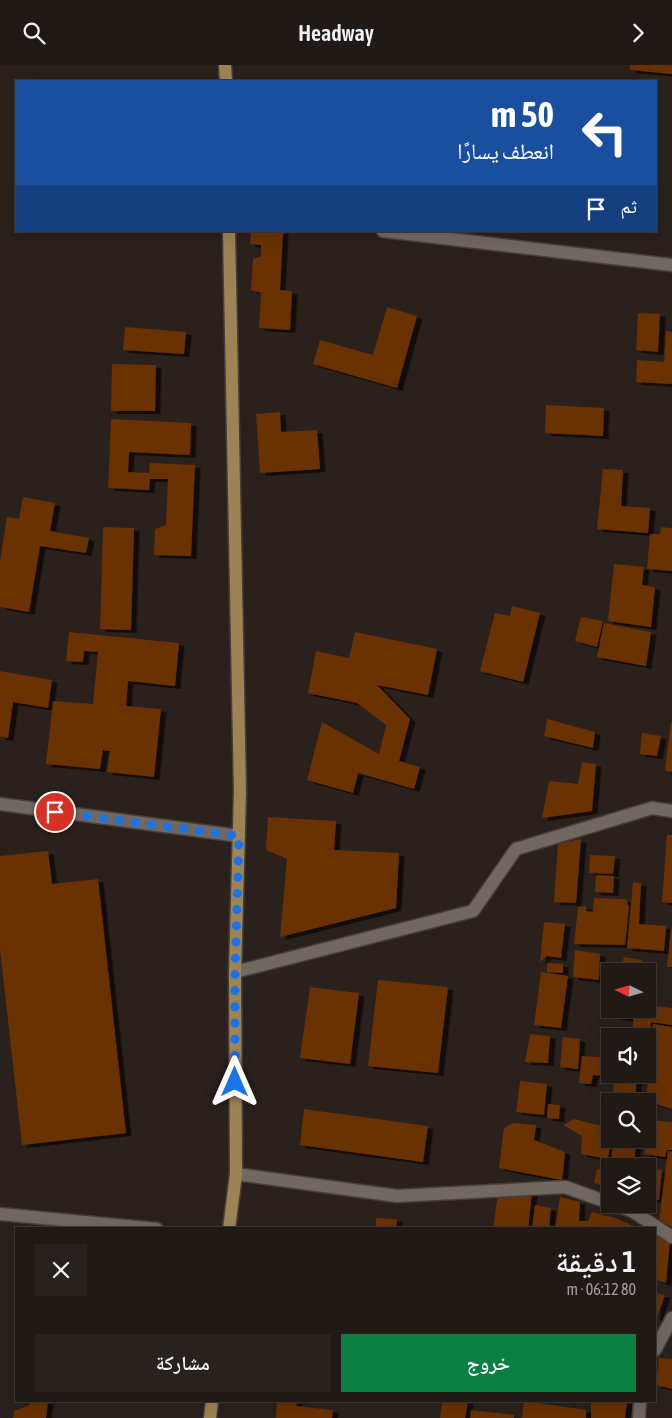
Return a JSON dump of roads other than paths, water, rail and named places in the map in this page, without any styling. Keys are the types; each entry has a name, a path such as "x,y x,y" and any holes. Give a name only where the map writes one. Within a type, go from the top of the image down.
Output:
{"main road":[{"path":"225,65 226,80"},
{"path":"229,232 240,782 235,972 236,1173 229,1227"},
{"path":"210,1418 212,1402"}],"street":[{"path":"391,232 672,265"},
{"path":"0,804 239,836"},
{"path":"235,972 472,911 516,849 652,808 672,811"},
{"path":"236,1173 397,1196 565,1187 601,1200"},
{"path":"635,1213 672,1237"},
{"path":"0,1214 136,1227"},
{"path":"656,1348 672,1318"},
{"path":"639,1418 640,1402"}]}
